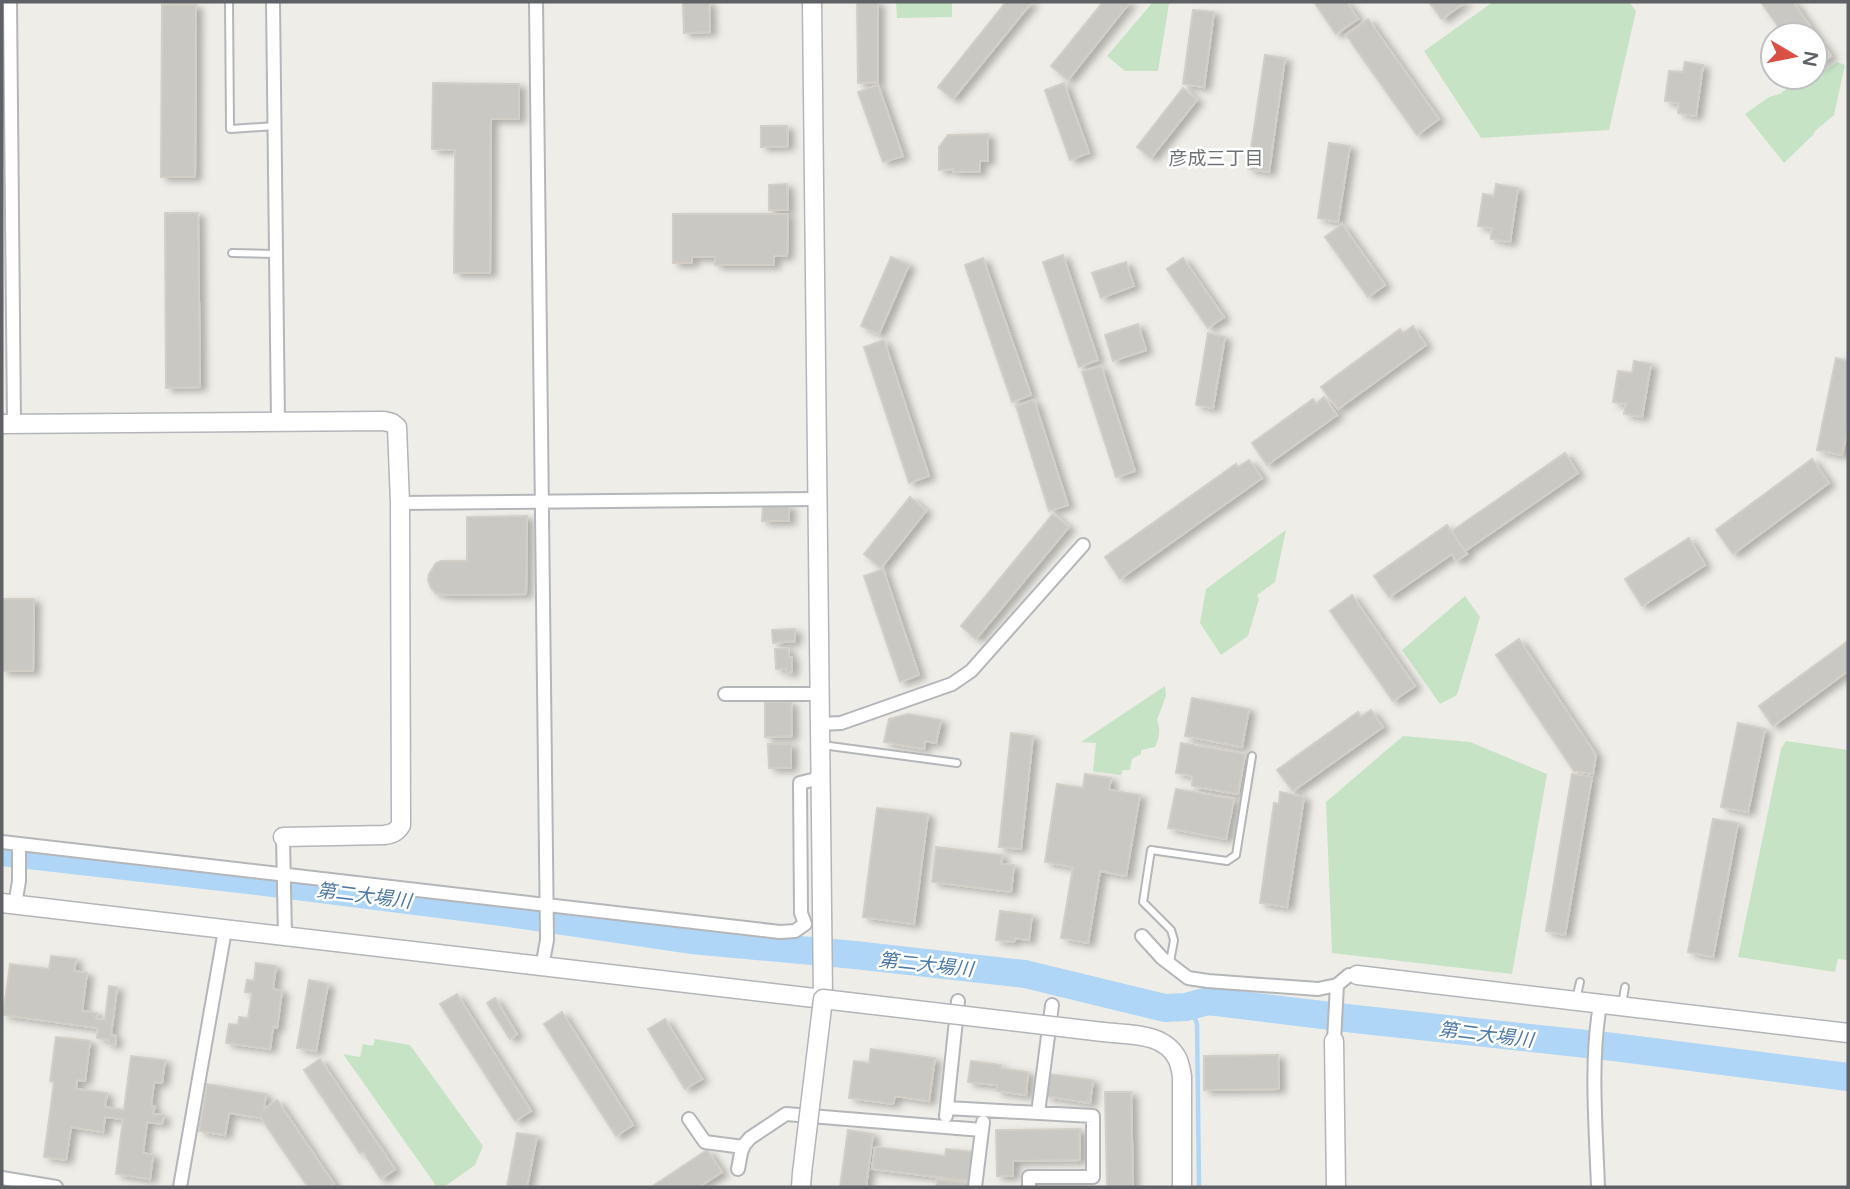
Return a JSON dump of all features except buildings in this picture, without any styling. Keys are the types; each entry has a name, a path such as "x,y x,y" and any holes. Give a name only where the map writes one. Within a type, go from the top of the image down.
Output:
{"street":[{"path":"10,2 8,424 384,421 397,427 400,503 401,825 392,834 384,835 283,837 285,937"},
{"path":"273,2 278,422"},
{"path":"536,2 547,940 542,967"},
{"path":"802,1180 823,999 812,2"},
{"path":"400,503 817,499"},
{"path":"820,724 841,723 942,688 960,679 971,671 1083,545"},
{"path":"726,694 820,694"},
{"path":"2,842 284,877 780,932 795,930 805,924 801,914 800,783 820,778"},
{"path":"19,844 19,881 9,904 1145,1036 1167,1046 1178,1059 1182,1076 1182,1187"},
{"path":"180,1187 225,930"},
{"path":"1142,936 1188,978 1208,981 1318,989 1337,985 1349,975 1357,975 1848,1033"},
{"path":"1336,1187 1334,1035 1337,985"},
{"path":"945,1127 957,1001"},
{"path":"1598,1187 1595,1029 1600,1004"},
{"path":"1038,1113 1052,1005"},
{"path":"947,1108 1093,1116 1093,1177 1029,1177 1029,1187"},
{"path":"975,1187 984,1110"},
{"path":"738,1169 743,1147 750,1138 786,1114 982,1130"},
{"path":"689,1119 705,1142 743,1147"},
{"path":"2,1178 56,1187"}],"lane":[{"path":"229,2 230,128 275,126"},
{"path":"232,253 276,254"},
{"path":"820,745 957,763"},
{"path":"1170,964 1174,940 1171,930 1143,902 1152,850 1227,861 1236,855 1252,757"},
{"path":"1576,1001 1580,982"},
{"path":"1622,1007 1625,986"}],"green space":[{"path":"896,2 952,2 952,17 897,18"},
{"path":"1153,2 1172,2 1169,4 1158,71 1125,71 1107,56"},
{"path":"1493,2 1629,2 1636,11 1609,130 1481,138 1424,51"},
{"path":"1837,62 1845,65 1834,115 1784,163 1745,114 1769,97 1784,91 1829,91 1829,68"},
{"path":"1286,530 1275,582 1257,595 1259,599 1248,636 1221,655 1200,623 1206,589"},
{"path":"1465,596 1480,617 1457,695 1440,704 1402,650"},
{"path":"1165,686 1166,696 1157,720 1159,734 1155,747 1141,750 1141,754 1132,759 1130,770 1123,770 1121,775 1093,771 1096,743 1081,742"},
{"path":"1403,736 1470,742 1547,774 1512,974 1332,953 1326,802"},
{"path":"1786,741 1848,750 1848,947 1847,960 1838,959 1835,972 1738,957 1781,749"},
{"path":"375,1039 410,1045 483,1146 475,1165 444,1187 437,1187 343,1054 360,1057 363,1044 373,1046"}],"waterway":[{"name":"第二大場川","path":"2,852 495,911 691,940 1025,974 1165,1008 1186,1007 1208,1001 1614,1047 1848,1077"},
{"path":"1190,1006 1197,1024 1199,1187"}],"district":[{"name":"彦成三丁目","path":"1216,158"}]}
